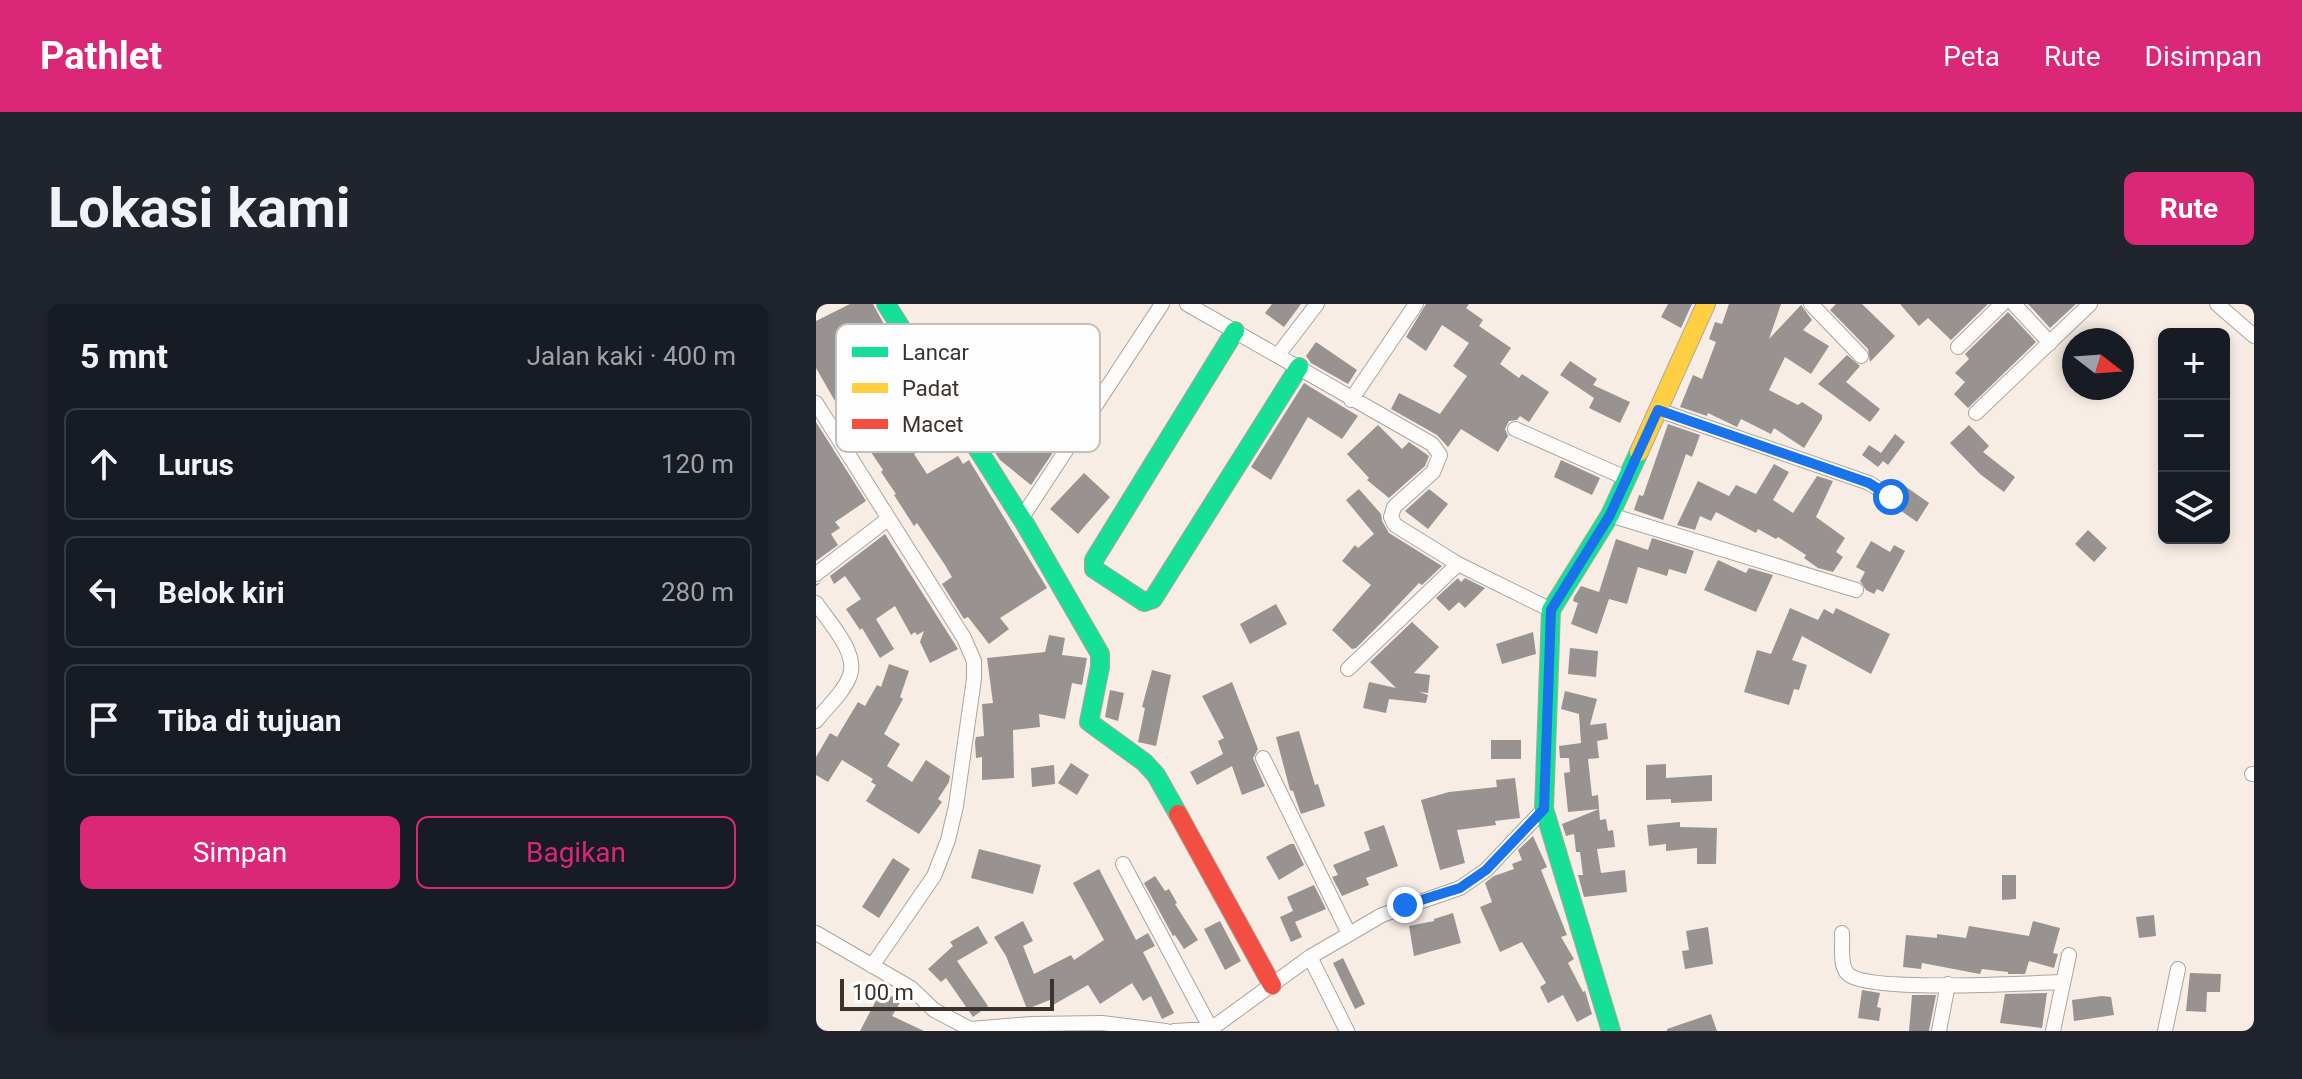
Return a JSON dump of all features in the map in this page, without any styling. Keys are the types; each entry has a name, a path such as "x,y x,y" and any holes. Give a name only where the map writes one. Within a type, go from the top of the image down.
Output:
{"street":[{"path":"886,304 899,324"},
{"path":"1100,399 1162,304"},
{"path":"1187,304 1432,444 1440,455 1433,472 1394,507 1391,517 1395,525 1458,564 1551,610"},
{"path":"1278,355 1317,304"},
{"path":"1351,400 1416,304"},
{"path":"1611,1031 1544,809 1551,610 1610,515 1706,304"},
{"path":"1811,304 1861,356"},
{"path":"1958,347 2002,304"},
{"path":"2014,304 2050,343"},
{"path":"1976,413 2090,304"},
{"path":"2217,304 2254,336"},
{"path":"1235,331 1094,560 1094,569 1134,598 1144,602 1153,599 1299,367"},
{"path":"816,403 836,435"},
{"path":"1658,410 1869,483 1891,497"},
{"path":"1515,429 1626,478"},
{"path":"846,452 964,638 974,661 956,806 948,840 934,876 872,966"},
{"path":"979,452 1100,654 1089,722 1144,762 1156,775 1272,985"},
{"path":"1021,519 1065,452"},
{"path":"1610,515 1856,590"},
{"path":"816,574 888,519"},
{"path":"1348,669 1458,564"},
{"path":"816,603 848,651 852,665 851,675 816,721"},
{"path":"1263,758 1349,934"},
{"path":"1174,1031 1211,1029 1310,957 1349,934 1405,905 1460,888 1486,870 1544,809"},
{"path":"1123,864 1211,1029"},
{"path":"816,933 911,988 934,1010 970,1030 1031,1024 1166,1031"},
{"path":"1842,933 1843,966 1849,975 1862,981 1892,985 2063,982"},
{"path":"2053,1031 2069,955"},
{"path":"1310,957 1347,1031"},
{"path":"2165,1031 2178,969"},
{"path":"1939,1031 1948,984"}],"building":[{"path":"850,304 873,304 884,324 836,324 836,403 816,368 816,321"},
{"path":"1272,304 1301,304 1284,327 1265,313"},
{"path":"1426,304 1469,304 1466,308 1483,320 1479,326 1511,348 1500,364 1519,378 1522,374 1549,392 1529,422 1520,416 1517,420 1509,421 1505,429 1508,436 1498,452 1461,429 1448,447 1437,435 1391,409 1399,393 1440,414 1467,376 1453,366 1469,343 1442,325 1426,351 1406,337"},
{"path":"1668,304 1692,304 1681,328 1661,317"},
{"path":"1729,304 1781,304 1769,339 1801,305 1812,320 1803,330 1829,346 1811,374 1785,357 1769,390 1798,405 1802,402 1822,415 1804,448 1774,428 1771,434 1741,419 1737,427 1708,413 1707,416 1680,407 1693,375 1702,379 1716,342 1709,339 1715,322 1722,324"},
{"path":"1836,304 1862,304 1895,336 1870,362 1868,349 1830,310"},
{"path":"1900,304 1988,304 1951,340 1928,318 1919,326"},
{"path":"2028,304 2076,304 2050,328"},
{"path":"2008,312 2036,342 1968,408 1954,394 1965,382 1955,373 1969,359 1965,354"},
{"path":"1316,342 1357,370 1348,384 1311,363 1306,356"},
{"path":"1847,355 1860,366 1846,382 1880,409 1870,422 1818,384"},
{"path":"1570,361 1597,379 1593,385 1630,402 1620,423 1589,408 1594,398 1560,375"},
{"path":"1304,383 1358,416 1342,439 1308,417 1271,480 1251,467"},
{"path":"816,422 866,501 835,522 840,528 831,534 838,545 816,561"},
{"path":"1668,424 1700,435 1692,457 1686,454 1663,520 1634,510 1639,495 1643,496"},
{"path":"1378,425 1402,449 1409,442 1429,456 1425,466 1389,498 1367,480 1369,478 1347,454"},
{"path":"1969,425 1989,446 1983,452 2015,477 2004,492 1980,474 1950,443"},
{"path":"1895,434 1905,442 1888,465 1883,461 1878,467 1862,455 1869,445 1881,453"},
{"path":"871,452 917,452 914,454 927,474 958,456 963,464 969,460 1047,588 1000,618 1009,629 989,644 968,617 964,619 942,584 952,577 917,523 914,526 894,495 881,472 883,470"},
{"path":"995,452 1053,452 1031,485"},
{"path":"1561,460 1600,478 1592,495 1554,477"},
{"path":"1774,464 1789,472 1773,500 1793,513 1817,476 1833,481 1816,517 1845,538 1836,552 1843,557 1833,572 1818,568 1804,558 1806,555 1778,537 1776,539 1758,529 1756,533 1716,512 1711,521 1700,516 1695,530 1677,525 1698,481 1729,496 1736,485 1756,494"},
{"path":"1084,473 1110,497 1078,534 1050,509"},
{"path":"1902,484 1929,503 1917,522 1894,506 1900,502 1898,490"},
{"path":"1359,489 1381,514 1389,533 1442,566 1422,585 1419,583 1352,649 1332,630 1371,585 1342,561 1355,545 1358,548 1374,534 1346,500"},
{"path":"1429,489 1448,504 1428,529 1405,511"},
{"path":"2088,530 2107,548 2094,562 2075,544"},
{"path":"885,534 958,649 930,663 920,642 924,631 911,635 895,606 876,619 894,649 880,658 846,609 861,599 845,576 834,584 828,577"},
{"path":"1652,538 1694,551 1686,574 1669,569 1667,576 1638,567 1627,604 1609,599 1597,634 1571,624 1578,603 1573,601 1574,597 1581,586 1599,592 1616,539 1648,550"},
{"path":"1871,541 1890,552 1894,545 1905,551 1883,592 1877,589 1874,594 1866,590 1860,581 1865,572 1856,567"},
{"path":"1718,560 1746,573 1749,568 1773,575 1756,612 1704,590"},
{"path":"1458,578 1461,582 1465,578 1485,588 1465,608 1459,602 1449,611 1436,598"},
{"path":"1276,604 1287,624 1250,644 1240,624"},
{"path":"1790,608 1818,620 1824,609 1833,614 1836,608 1890,634 1871,674 1802,636 1792,660 1807,665 1799,690 1794,689 1789,705 1744,692 1757,650 1771,654"},
{"path":"1412,622 1439,647 1414,673 1430,675 1428,693 1419,692 1428,695 1426,703 1389,699 1386,713 1363,708 1369,682 1396,688 1370,662"},
{"path":"1533,632 1536,654 1502,664 1496,644"},
{"path":"1049,635 1065,638 1062,655 1087,658 1082,685 1072,683 1065,719 1039,714 1040,727 1013,730 1014,778 982,780 982,757 976,758 975,742 976,737 984,736 982,704 993,703 987,658 1045,652"},
{"path":"1570,648 1598,651 1596,677 1568,674"},
{"path":"889,664 909,671 900,697 903,699 884,734 900,744 887,766 912,782 926,760 950,776 938,799 942,802 919,834 866,801 876,785 871,782 873,779 842,760 828,782 816,775 816,757 830,733 837,737 858,702 865,706 877,685 881,687"},
{"path":"1152,670 1171,675 1156,746 1138,742 1145,708 1142,707"},
{"path":"1232,682 1258,749 1253,758 1265,786 1242,795 1232,766 1197,785 1190,772 1223,754 1218,741 1224,738 1202,696"},
{"path":"1110,690 1124,693 1118,721 1105,717"},
{"path":"1565,691 1597,699 1590,725 1606,723 1608,739 1597,741 1599,758 1588,759 1592,796 1598,795 1599,809 1568,812 1564,773 1570,772 1569,758 1560,758 1559,746 1581,743 1579,714 1561,709"},
{"path":"1299,731 1315,785 1318,784 1325,806 1301,814 1290,790 1276,737"},
{"path":"1491,740 1521,740 1521,759 1491,759"},
{"path":"1071,763 1089,775 1077,795 1058,783"},
{"path":"1666,764 1666,778 1712,775 1712,801 1671,803 1671,799 1646,800 1646,765"},
{"path":"1054,765 1055,784 1032,787 1031,768"},
{"path":"1515,778 1520,818 1457,830 1465,863 1440,870 1421,800 1449,792 1497,787 1496,780"},
{"path":"1599,809 1600,820 1606,819 1608,831 1613,830 1615,847 1597,849 1601,873 1625,870 1627,892 1584,897 1578,875 1583,875 1580,852 1576,852 1574,834 1566,836 1562,824"},
{"path":"1680,822 1680,827 1717,828 1716,864 1697,864 1697,848 1666,851 1666,844 1649,846 1647,825"},
{"path":"1384,825 1398,866 1366,878 1369,885 1342,896 1332,877 1338,875 1333,865 1370,850 1364,832"},
{"path":"1533,836 1547,867 1541,870 1567,935 1561,937 1574,959 1568,963 1585,991 1592,1014 1577,1022 1563,995 1548,1003 1540,987 1546,983 1522,942 1500,952 1480,907 1492,902 1485,883 1514,869 1512,864 1522,860 1518,850"},
{"path":"1294,844 1304,865 1279,880 1266,857"},
{"path":"979,849 1041,865 1033,894 971,878"},
{"path":"893,858 910,869 879,918 862,907"},
{"path":"1099,869 1136,940 1148,933 1155,946 1143,952 1174,1013 1162,1019 1151,996 1143,1001 1132,983 1100,1004 1088,985 1053,1005 1050,1000 1027,1009 1006,956 994,937 1023,921 1033,941 1023,946 1034,974 1071,955 1074,960 1104,940 1073,883"},
{"path":"2002,875 2016,875 2016,899 2002,900"},
{"path":"1155,876 1165,891 1169,889 1198,940 1184,949 1173,936 1144,883"},
{"path":"1314,885 1326,909 1295,922 1302,937 1291,942 1280,917 1293,911 1287,897"},
{"path":"1453,913 1461,943 1414,956 1409,926"},
{"path":"2154,915 2156,936 2139,938 2136,917"},
{"path":"1220,921 1241,961 1225,970 1204,929"},
{"path":"2033,921 2060,928 2053,953 2058,954 2054,968 2029,961 2025,974 1982,969 1980,974 1922,963 1921,969 1903,967 1906,935 1937,938 1937,934 1966,938 1969,926 2029,936"},
{"path":"978,926 988,943 957,961 988,1006 973,1017 946,978 941,982 928,969 953,946 950,942"},
{"path":"1708,927 1713,964 1685,969 1682,951 1689,950 1686,931"},
{"path":"1343,958 1365,1004 1355,1009 1333,963"},
{"path":"2190,973 2221,974 2220,992 2207,992 2206,1012 2186,1011"},
{"path":"1862,990 1880,993 1877,1007 1881,1008 1879,1021 1858,1018"},
{"path":"881,991 901,1001 892,1016 924,1031 860,1031"},
{"path":"2047,993 2042,1028 2000,1023 2005,994"},
{"path":"1912,995 1936,995 1929,1031 1909,1031"},
{"path":"2111,997 2114,1015 2074,1021 2072,1000"},
{"path":"1711,1014 1717,1031 1667,1031 1667,1029"}],"traffic: fast":[{"path":"886,304 899,324"},
{"path":"1235,331 1094,560 1094,569 1144,602 1153,599 1299,367"},
{"path":"980,452 1100,654 1089,722 1144,762 1156,775 1178,814"},
{"path":"1611,1031 1544,809 1551,610 1610,515 1639,452"}],"traffic: slow":[{"path":"1639,452 1706,304"}],"traffic: jam":[{"path":"1178,814 1272,985"}],"route":[{"path":"1405,905 1460,888 1486,870 1544,809 1551,610 1601,532 1658,410 1869,483 1891,497"}]}
